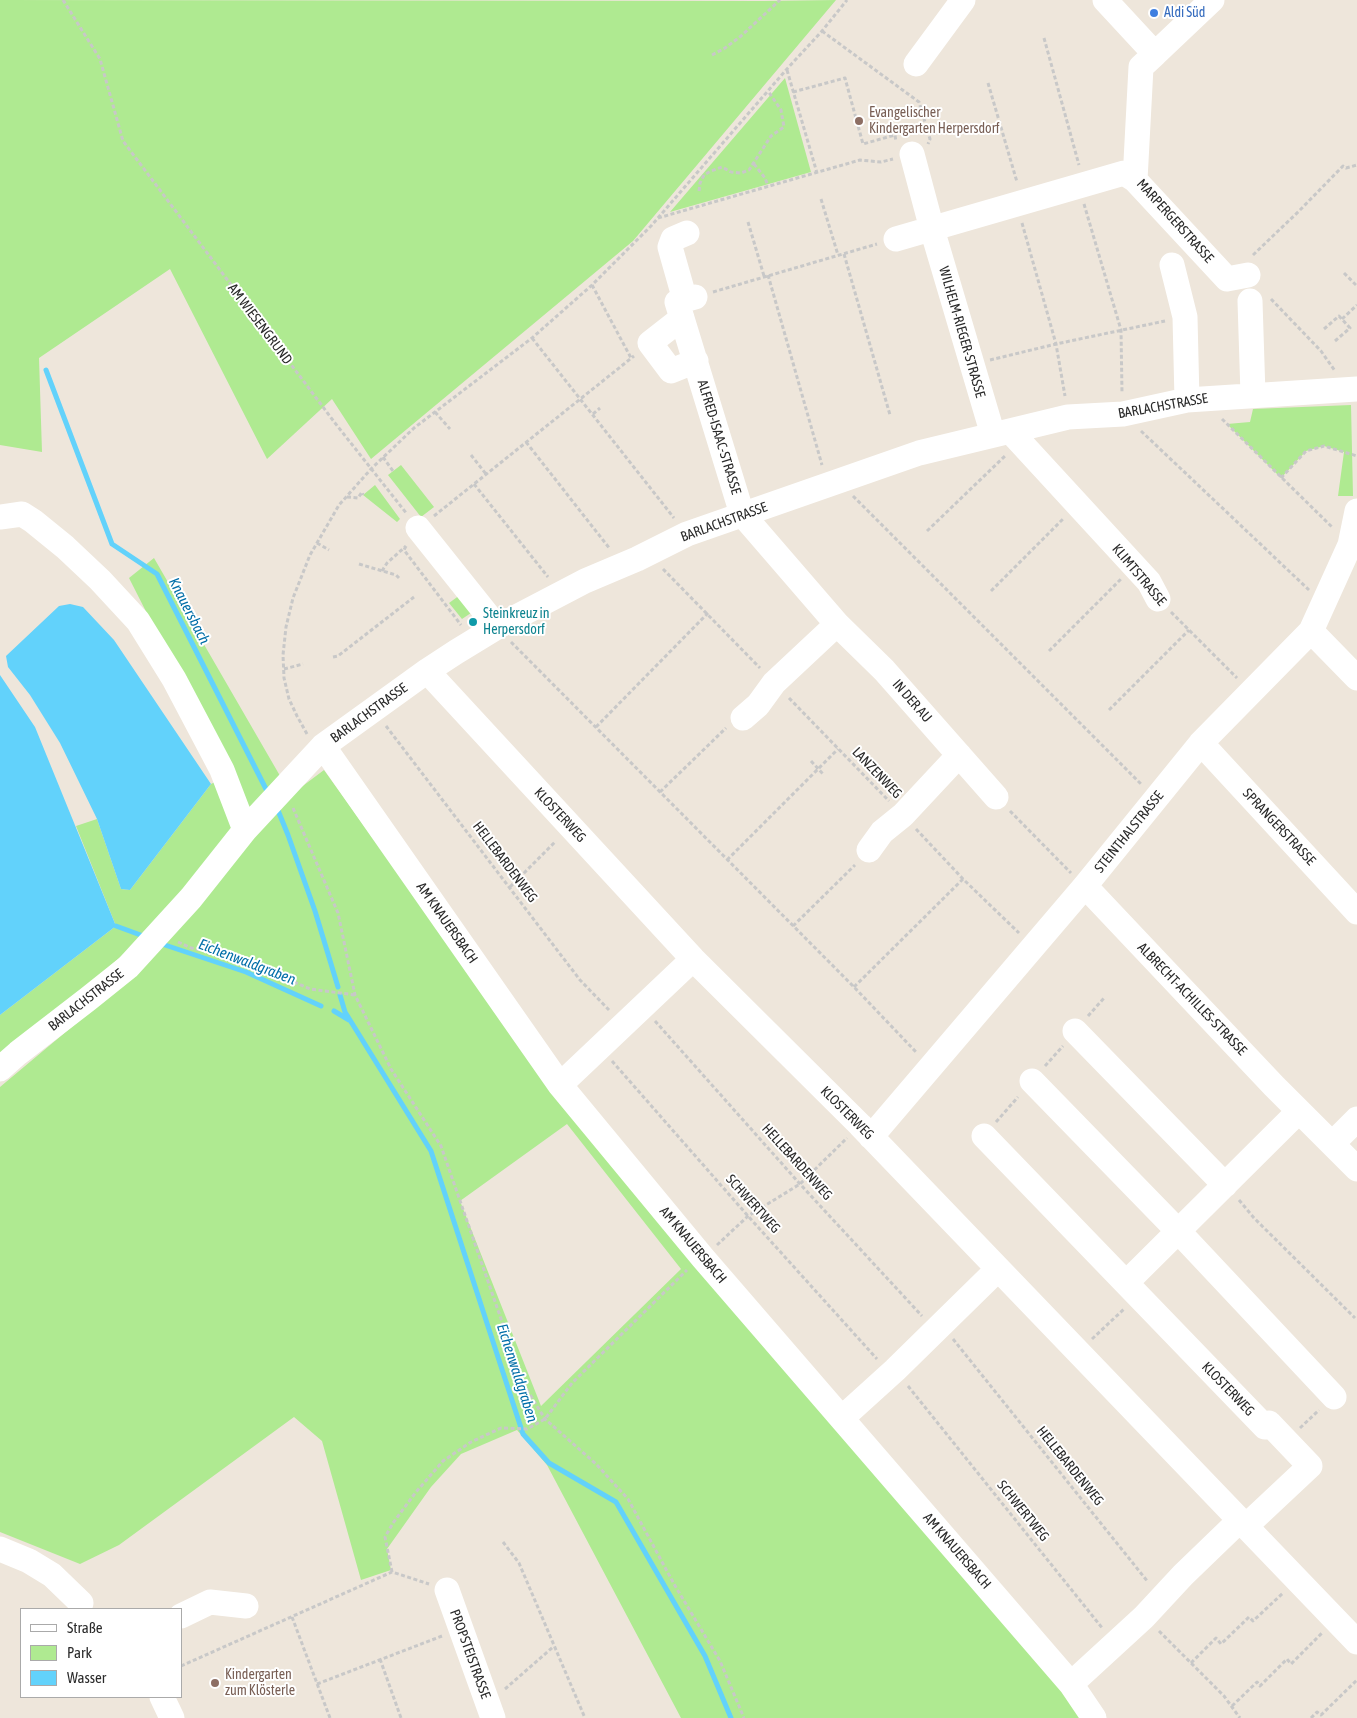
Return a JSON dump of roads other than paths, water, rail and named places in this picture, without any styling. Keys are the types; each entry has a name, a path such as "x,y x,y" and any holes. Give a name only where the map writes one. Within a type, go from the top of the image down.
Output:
{"street":[{"path":"916,64 963,0"},
{"path":"1105,0 1155,54"},
{"name":"MARPERGERSTRASSE","path":"1212,0 1142,67 1135,180 1227,279 1248,275"},
{"name":"WILHELM-RIEGER-STRASSE","path":"906,156 932,229 972,365 1008,436"},
{"path":"896,239 1124,173 1135,180"},
{"name":"ALFRED-ISAAC-STRASSE","path":"687,233 673,239 670,248 687,305 696,361 742,514"},
{"path":"1172,265 1185,317 1194,399"},
{"path":"1250,301 1253,394"},
{"name":"ALFRED-ISAAC-STRASSE","path":"687,305 650,343 672,371 696,361"},
{"name":"BARLACHSTRASSE","path":"0,1069 128,966 191,898 245,830 323,746 427,671 497,627 561,593 687,534 919,453 1008,436 1068,417 1123,414 1194,399 1352,389"},
{"name":"KLIMTSTRASSE","path":"1008,436 1077,504 1149,582 1158,599"},
{"name":"STEINTHALSTRASSE","path":"865,1132 930,1066 1084,886 1202,743 1311,631 1350,545 1357,511"},
{"path":"0,517 22,514 33,521 65,547 100,580 138,621 174,679 222,770 245,830"},
{"name":"IN DER AU","path":"742,514 838,624 884,670 996,797"},
{"path":"413,533 497,627"},
{"path":"743,718 758,705 774,683 838,624"},
{"path":"1311,631 1357,678"},
{"name":"KLOSTERWEG","path":"427,671 693,959 865,1132 1357,1642"},
{"name":"SPRANGERSTRASSE","path":"1202,743 1357,912"},
{"name":"AM KNAUERSBACH","path":"323,746 560,1085 703,1258 1071,1684 1094,1718"},
{"path":"869,850 882,832 903,815 959,755"},
{"name":"ALBRECHT-ACHILLES-STRASSE","path":"1084,886 1357,1169"},
{"path":"560,1085 693,959"},
{"path":"1075,1031 1225,1185"},
{"path":"1032,1081 1179,1232 1334,1397"},
{"path":"984,1136 1133,1288 1179,1232 1300,1111"},
{"path":"1332,1144 1357,1119"},
{"path":"842,1418 939,1328 997,1270"},
{"name":"KLOSTERWEG","path":"1071,1684 1243,1523 1310,1466 1269,1423 1265,1427 1133,1288"},
{"path":"0,1549 29,1561 52,1575 84,1605"},
{"name":"PROPSTEISTRASSE","path":"447,1590 490,1711"},
{"path":"182,1616 210,1602 246,1606"},
{"path":"162,1698 172,1718"}],"water":[{"path":"70,604 83,607 114,640 211,784 130,890 121,889 97,819 60,743 30,695 8,667 6,656 59,606"},
{"path":"0,675 35,727 116,926 0,1015"}],"waterway":[{"name":"Knauersbach","path":"46,370 112,544 157,574 268,793"},
{"name":"Knauersbach","path":"277,808 315,911 338,987"},
{"name":"Eichenwaldgraben","path":"116,926 146,937"},
{"name":"Eichenwaldgraben","path":"162,944 246,972 321,1006"},
{"name":"Eichenwaldgraben","path":"340,995 345,1012 431,1151 523,1434 549,1463 616,1502 705,1656 731,1718"},
{"name":"Eichenwaldgraben","path":"334,1011 349,1020"}],"place":[{"name":"Aldi Süd","path":"1154,13"},
{"name":"Evangelischer Kindergarten Herpersdorf","path":"859,121"},
{"name":"Steinkreuz in Herpersdorf","path":"473,622"},
{"name":"Kindergarten zum Klösterle","path":"215,1683"}]}
